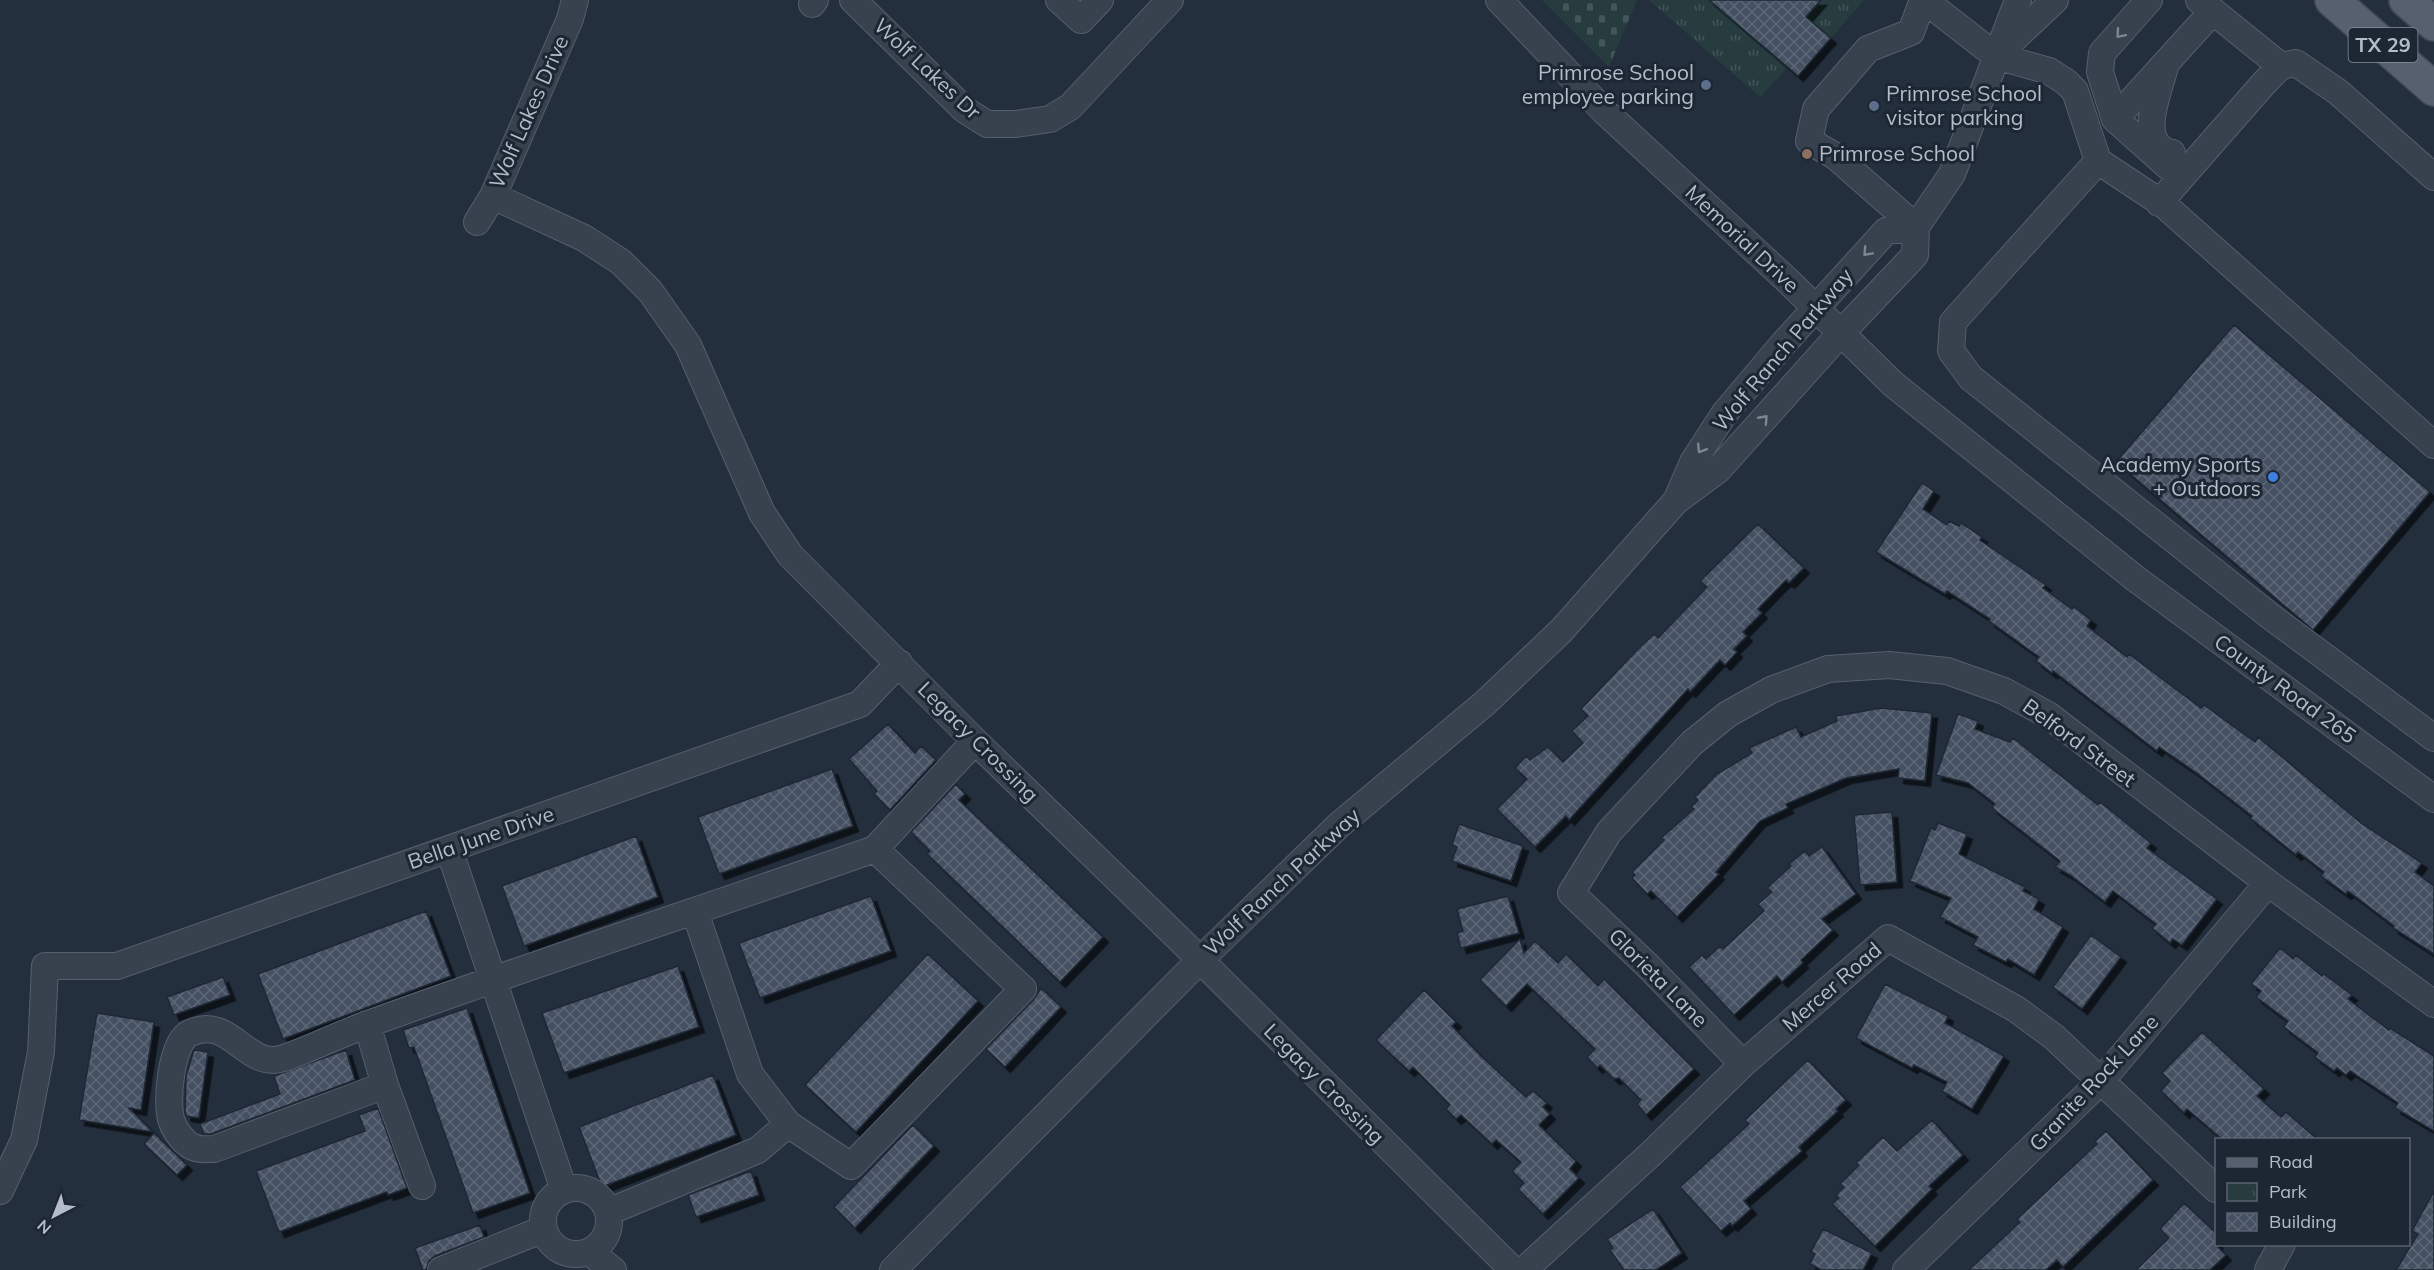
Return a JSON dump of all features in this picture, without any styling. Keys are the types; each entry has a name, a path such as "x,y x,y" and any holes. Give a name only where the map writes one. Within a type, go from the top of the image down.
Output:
{"main road":[{"name":"TX 29","path":"2332,0 2434,89"},
{"name":"TX 29","path":"2406,0 2434,24"}],"street":[{"name":"Wolf Lakes Drive","path":"477,222 493,196 570,19 575,0"},
{"path":"1059,0 1081,20 1100,0"},
{"name":"Wolf Lakes Dr","path":"854,1 964,110 987,124 1016,124 1050,119 1070,107 1170,0"},
{"name":"Memorial Drive","path":"1498,0 1604,111 1893,384 2136,579"},
{"path":"1916,227 1835,156 1809,141 1816,109 1868,49 1911,32 1924,0 1996,56 2049,71 2066,82 2075,91 2098,161 2159,202 2434,445"},
{"name":"Wolf Ranch Parkway","path":"893,1270 1200,960 1339,825 1485,703 1561,631 1676,501 1718,470 1840,334 1915,255 1916,227 1952,174 2018,0"},
{"name":"Wolf Ranch Parkway","path":"1996,56 2055,0"},
{"path":"2149,0 2102,53 2100,72 2115,119 2180,177"},
{"path":"2115,119 2166,63 2206,5 2273,74"},
{"path":"2166,63 2151,114 2152,137 2166,152 2183,155 2201,141 2250,88 2296,63 2338,92 2434,177"},
{"path":"2159,202 2273,74"},
{"path":"2098,161 1953,322 1951,351 1971,378 2270,616 2434,738"},
{"name":"Legacy Crossing","path":"493,196 584,238 621,262 650,291 688,345 762,513 785,547 975,741 1513,1270"},
{"name":"Wolf Ranch Parkway","path":"1676,501 1693,462 1724,414 1815,309 1886,231 1916,227"},
{"name":"County Road 265","path":"2136,579 2434,799"},
{"name":"Bella June Drive","path":"0,1191 24,1140 41,1052 45,966 117,966 860,704 899,663"},
{"name":"Belford Street","path":"1571,893 1609,832 1692,743 1728,714 1771,690 1828,669 1889,665 1947,671 2004,691 2048,716 2268,883 2434,1004"},
{"path":"385,1085 214,1149 194,1148 181,1137 171,1122 173,1061 178,1045 188,1033 205,1030 220,1031 260,1060 281,1059 367,1024 875,849 975,741"},
{"path":"449,849 564,1190"},
{"path":"695,912 750,1074 788,1124 851,1166 1023,989 875,849"},
{"name":"Granite Rock Lane","path":"1906,1270 2101,1081 2268,883"},
{"name":"Glorieta Lane","path":"1571,893 1648,966 1743,1064"},
{"name":"Mercer Road","path":"1524,1270 1653,1152 1743,1064 1888,938 2016,1010 2054,1037 2215,1187"},
{"path":"367,1024 385,1085 422,1186"},
{"path":"608,1212 758,1150 788,1124"},
{"path":"580,1188 591,1191 600,1197 608,1212 609,1226 606,1236 590,1252 578,1254 557,1248 544,1229 546,1208 552,1198 564,1190 580,1188"},
{"path":"441,1270 544,1229"},
{"path":"2268,1270 2281,1246"},
{"path":"590,1252 613,1270"}],"green space":[{"path":"1542,0 1637,0 1609,67"},
{"path":"1649,0 1709,0 1788,67 1760,97"},
{"path":"1821,0 1864,0 1831,38 1806,17"}],"building":[{"path":"1709,0 1821,0 1806,17 1831,38 1798,76"},
{"name":"Academy Sports + Outdoors","path":"2234,325 2430,492 2313,630 2116,462"},
{"path":"1922,483 1934,491 1923,509 1947,525 1949,521 1959,526 1961,523 1982,537 1980,540 2046,585 2043,588 2091,620 2087,626 2127,657 2129,654 2201,708 2204,705 2255,742 2258,737 2361,823 2422,863 2415,872 2434,886 2434,954 2393,928 2394,926 2348,891 2346,894 2321,876 2324,872 2298,852 2296,855 2250,818 2252,816 2198,774 2159,747 2157,751 2053,671 2052,673 2036,661 2039,657 1989,621 1990,619 1947,591 1945,594 1876,552"},
{"path":"1758,524 1804,568 1789,583 1786,580 1758,609 1762,613 1743,632 1747,636 1734,649 1737,652 1725,665 1720,660 1690,692 1688,689 1569,820 1566,816 1535,847 1497,809 1527,779 1515,768 1526,756 1530,760 1548,747 1563,762 1583,743 1572,731 1588,716 1581,709 1637,650 1654,634 1658,638 1707,587 1700,581"},
{"path":"1881,708 1932,713 1925,781 1898,778 1899,769 1846,778 1786,804 1788,808 1760,821 1716,872 1719,874 1677,917 1651,891 1647,894 1632,878 1635,875 1632,872 1664,840 1661,838 1694,809 1691,807 1698,800 1695,797 1717,774 1752,753 1749,748 1796,727 1801,737 1837,721 1836,716"},
{"path":"1958,714 1978,721 1975,729 2010,742 2013,738 2098,805 2100,802 2151,843 2147,848 2217,899 2182,945 2173,939 2170,943 2152,928 2156,924 2113,891 2105,902 2070,875 2055,867 2060,861 1992,808 1995,804 1968,783 1936,775"},
{"path":"888,724 915,753 921,746 936,760 890,810 874,794 877,791 849,759"},
{"path":"832,769 853,826 719,874 698,817"},
{"path":"956,784 965,794 959,800 1103,937 1060,982 927,854 930,851 911,832"},
{"path":"1892,812 1897,882 1860,885 1854,815"},
{"path":"1938,823 1967,834 1959,854 2025,887 2023,891 2039,899 2034,909 2063,927 2034,975 2008,959 2006,962 1973,945 1978,937 1940,917 1951,898 1910,881 1931,828 1935,830"},
{"path":"1459,824 1523,846 1511,881 1452,861 1457,847 1452,845"},
{"path":"636,836 658,897 524,946 502,886"},
{"path":"1822,847 1856,894 1822,919 1833,930 1801,960 1803,963 1782,982 1777,976 1734,1015 1689,967 1702,955 1706,959 1720,946 1723,949 1764,911 1758,904 1772,892 1767,888 1791,866 1789,864 1805,851 1809,856"},
{"path":"871,896 891,951 760,998 739,943"},
{"path":"1508,896 1519,933 1461,948 1457,933 1463,931 1457,909"},
{"path":"426,911 451,976 283,1039 258,974"},
{"path":"2091,935 2121,957 2082,1009 2053,987"},
{"path":"1520,939 1524,953 1535,941 1558,963 1566,954 1598,986 1604,979 1694,1069 1646,1115 1637,1104 1641,1100 1619,1078 1614,1079 1600,1065 1597,1068 1587,1057 1595,1049 1527,984 1506,1006 1480,980"},
{"path":"2280,948 2293,959 2296,955 2322,976 2324,974 2352,995 2348,999 2389,1030 2390,1028 2434,1056 2434,1131 2395,1108 2398,1103 2350,1071 2346,1075 2337,1068 2334,1071 2315,1057 2318,1053 2284,1027 2288,1021 2256,997 2261,991 2251,984"},
{"path":"928,954 978,1001 856,1132 805,1085"},
{"path":"678,966 699,1027 564,1073 542,1013"},
{"path":"223,977 230,995 174,1015 167,997"},
{"path":"1885,984 1948,1016 1945,1023 2004,1056 1972,1109 1942,1091 1947,1082 1914,1065 1912,1068 1856,1038"},
{"path":"1041,988 1061,1007 1005,1067 986,1049 1034,999"},
{"path":"1424,990 1456,1022 1452,1026 1482,1057 1526,1097 1533,1091 1547,1103 1543,1107 1550,1114 1539,1125 1576,1161 1570,1169 1579,1178 1543,1214 1518,1189 1524,1183 1512,1171 1521,1162 1496,1140 1492,1144 1461,1115 1456,1119 1446,1109 1450,1105 1413,1067 1409,1071 1376,1040"},
{"path":"467,1008 530,1193 473,1213 414,1047 409,1048 403,1030"},
{"path":"97,1013 154,1022 141,1110 129,1108 153,1132 79,1120"},
{"path":"2202,1032 2264,1089 2257,1096 2281,1117 2286,1112 2316,1138 2221,1138 2187,1109 2184,1113 2161,1091 2170,1081 2162,1073"},
{"path":"194,1050 208,1052 199,1118 186,1116 185,1111 186,1076"},
{"path":"346,1050 355,1080 211,1134 204,1134 200,1124 280,1094 274,1076"},
{"path":"1808,1060 1846,1100 1836,1109 1838,1111 1799,1147 1802,1151 1744,1201 1751,1209 1732,1226 1730,1223 1721,1231 1680,1187 1749,1124 1745,1120"},
{"path":"713,1075 736,1135 602,1187 579,1127"},
{"path":"378,1108 407,1188 388,1195 387,1192 279,1232 256,1171 365,1131 359,1115"},
{"path":"1932,1120 1963,1155 1929,1186 1932,1189 1875,1246 1832,1204 1839,1198 1836,1195 1844,1187 1840,1184 1859,1165 1856,1163 1883,1137 1897,1151"},
{"path":"913,1125 934,1146 855,1228 834,1207"},
{"path":"2106,1131 2153,1180 2063,1267 2057,1260 2046,1270 1969,1270 2020,1222 2017,1219 2097,1144 2095,1141"},
{"path":"154,1133 187,1165 177,1175 144,1144"},
{"path":"751,1171 759,1195 696,1217 688,1195"},
{"path":"2434,1191 2434,1270 2396,1270 2418,1234 2412,1231"},
{"path":"2184,1203 2215,1232 2215,1246 2226,1255 2210,1270 2136,1270 2169,1238 2160,1229"},
{"path":"1653,1209 1682,1253 1656,1270 1624,1270 1610,1250 1613,1248 1607,1239"},
{"path":"480,1225 484,1237 435,1256 429,1261 426,1270 423,1270 415,1248"},
{"path":"1823,1229 1872,1253 1863,1270 1822,1270 1810,1264 1815,1254 1811,1252"}],"place":[{"name":"Primrose School employee parking","path":"1706,85"},
{"name":"Primrose School visitor parking","path":"1874,106"},
{"name":"Primrose School","path":"1807,154"},
{"name":"Academy Sports + Outdoors","path":"2273,477"}]}
